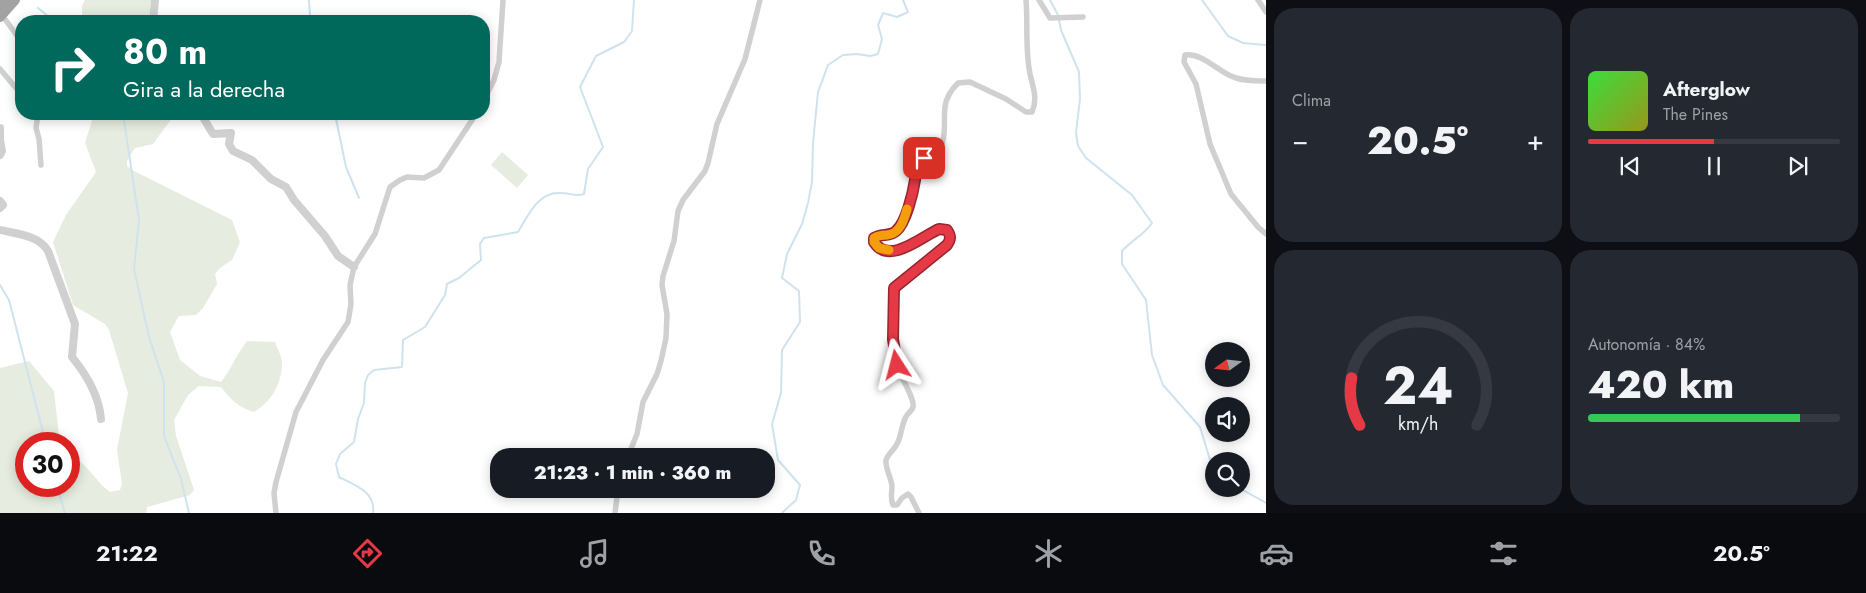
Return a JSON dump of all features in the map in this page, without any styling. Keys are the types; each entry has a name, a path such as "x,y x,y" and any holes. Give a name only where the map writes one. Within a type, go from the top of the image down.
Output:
{"highway":[{"path":"1,12 4,0"},
{"path":"1,12 15,0"}],"street":[{"path":"153,15 155,0"},
{"path":"490,88 498,62 503,0"},
{"path":"631,448 637,434 643,402 657,374 666,338 667,314 662,285 674,241 678,211 683,200 705,171 717,124 740,73 760,0"},
{"path":"919,513 908,494 897,505 893,505 891,500 892,487 886,465 886,459 899,440 903,423 914,404 897,365 893,339 894,288 947,245 950,241 950,235 947,230 939,229 909,247 891,251 876,246 874,238 878,235 892,234 901,227 915,181 916,165 918,161 936,153 940,147 944,130 945,105 948,95 958,83 970,82 1006,99 1026,112 1032,112 1035,106 1035,96 1026,52 1026,0"},
{"path":"1039,0 1050,18 1082,17"},
{"path":"1258,0 1266,12"},
{"path":"1,12 15,32"},
{"path":"1266,81 1232,77 1202,58 1190,54 1185,55 1184,58 1184,62 1198,91 1214,157 1231,194 1266,234"},
{"path":"0,69 15,87"},
{"path":"37,120 36,128 41,165"},
{"path":"205,120 213,134 231,133 229,144 233,151 252,160 272,179 286,187 294,200 325,236 338,256 354,267"},
{"path":"276,513 274,493 289,432 296,412 323,360 348,322 351,304 350,285 354,267 375,234 390,187 400,180 424,178 439,170 472,120"},
{"path":"0,128 2,151 0,154"},
{"path":"0,201 2,205 0,208"},
{"path":"0,230 37,239 45,245 75,324 72,357 82,368 97,398 101,419"},
{"path":"615,513 617,498"}],"shaded area":[{"path":"85,0 151,0 150,15 82,15 82,6"},
{"path":"92,120 171,120 153,144 135,148 127,161 127,166 232,220 240,242 232,260 215,274 217,284 203,308 196,315 179,316 170,332 180,360 200,376 221,382 247,341 275,342 282,362 280,379 270,398 254,412 235,402 221,387 199,386 188,395 174,420 176,436 194,490 190,495 147,507 146,513 0,513 0,368 29,361 54,391 59,432 15,432 15,497 80,497 80,462 110,492 120,490 122,484 117,450 128,393 109,330 105,324 73,305 53,242 66,215 96,172 85,143"},
{"path":"502,152 528,175 517,188 491,165"}],"waterway":[{"path":"309,0 310,15"},
{"path":"373,513 373,506 368,494 358,486 339,477 336,464 340,454 354,442 358,419 364,403 365,383 368,375 374,370 402,367 403,340 425,327 445,295 447,284 459,278 481,260 480,244 484,238 518,232 530,212 546,196 553,193 584,194 588,169 603,147 580,87 596,56 624,42 632,31 634,0"},
{"path":"782,513 796,500 800,485 778,460 772,424 781,393 782,350 800,322 799,291 782,278 787,254 802,224 808,203 812,182 813,143 818,92 828,65 843,55 857,54 870,56 878,54 882,39 878,25 883,13 897,17 908,12 903,0"},
{"path":"1050,0 1058,15 1061,30 1079,72 1080,99 1076,133 1078,146 1086,158 1132,195 1152,223 1122,251 1122,264 1146,300 1152,355 1163,385 1200,427 1208,452"},
{"path":"1202,0 1228,36 1243,43 1266,45"},
{"path":"38,8 47,15"},
{"path":"124,120 139,220 134,269 149,337 164,382 164,436 181,479 189,513"},
{"path":"336,120 346,167 359,198"},
{"path":"0,285 9,300 43,432"},
{"path":"1250,494 1266,503"},
{"path":"60,497 65,513"}],"slow traffic":[{"path":"889,250 876,246 874,238 878,235 892,234 898,230 901,227 907,209"}],"route":[{"path":"897,365 893,339 894,288 938,254 950,241 950,235 947,230 939,229 909,247 891,251 876,246 874,238 878,235 892,234 901,227 915,181 916,165 918,161 924,158"}]}
